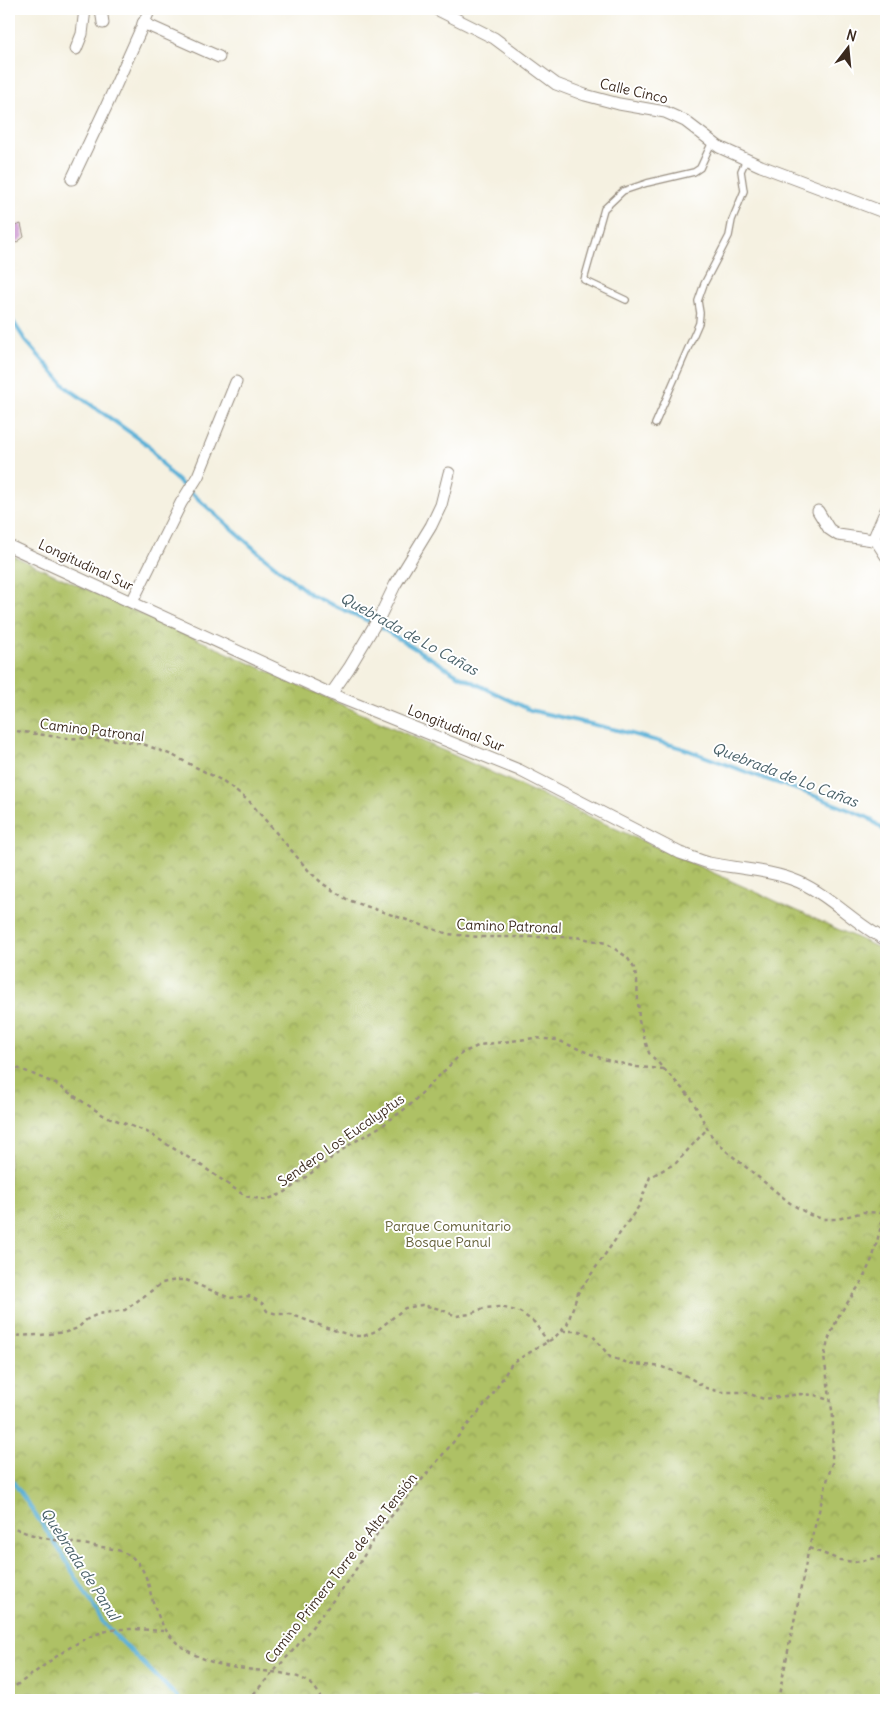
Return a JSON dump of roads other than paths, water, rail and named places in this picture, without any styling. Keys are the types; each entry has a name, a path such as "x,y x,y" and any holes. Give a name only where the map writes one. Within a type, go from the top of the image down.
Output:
{"street":[{"path":"76,49 82,34 85,9"},
{"path":"101,9 103,23"},
{"path":"72,179 150,9"},
{"name":"Calle Cinco","path":"436,9 494,38 556,84 610,102 665,112 685,121 719,147 746,160 886,213"},
{"path":"143,23 219,57"},
{"path":"132,602 181,503 198,476 236,382"},
{"path":"331,694 380,616 395,585 431,526 441,505 449,473"},
{"path":"873,540 886,510"},
{"path":"818,511 829,529 838,535 873,540 877,542 886,556"},
{"name":"Longitudinal Sur","path":"9,546 331,694 519,770 680,853 707,862 763,872 798,882 824,896 848,916 886,940"}],"lane":[{"path":"626,300 584,280 604,209 623,191 647,182 694,172 700,168 712,142"},
{"path":"655,424 699,323 698,301 704,284 729,236 732,220 744,191 741,171 746,160"}],"waterway":[{"name":"Quebrada de Lo Cañas","path":"9,315 25,340 66,387 148,445 170,474 258,552 311,595 375,624 458,675 530,710 621,731 682,748 810,794 869,818 886,832"},
{"name":"Quebrada de Panul","path":"9,1478 60,1551 104,1624 180,1700"}],"park label":[{"name":"Parque Comunitario Bosque Panul","path":"448,1234"}]}
